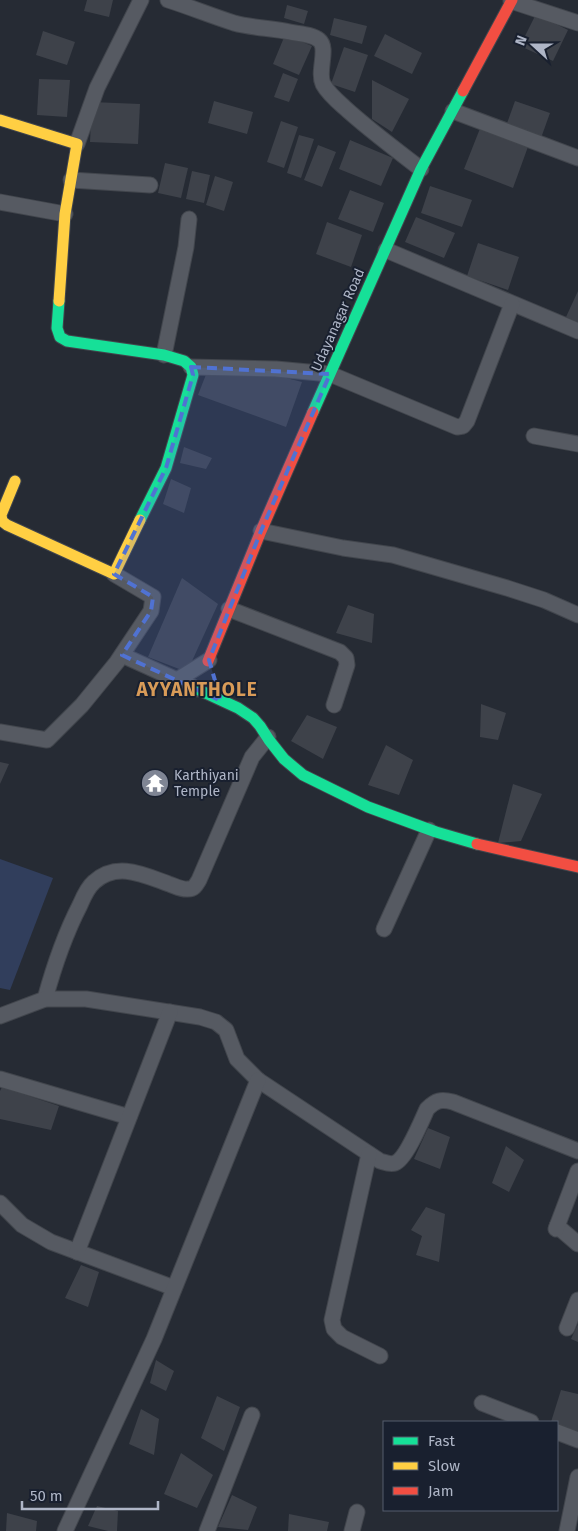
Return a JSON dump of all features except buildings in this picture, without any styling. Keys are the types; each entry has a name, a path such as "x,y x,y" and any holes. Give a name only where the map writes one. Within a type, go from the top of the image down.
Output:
{"street":[{"path":"114,574 166,468 193,375 191,367 184,361 164,355 67,341 60,337 57,328 65,214 77,144 97,88 141,0"},
{"path":"168,0 235,23 278,30 319,40 323,45 324,54 321,64 321,76 330,94 362,124 421,169"},
{"path":"512,1 578,23"},
{"name":"Udayanagar Road","path":"209,663 261,531 421,169 512,1"},
{"path":"453,111 578,158"},
{"path":"0,120 77,144"},
{"path":"71,180 150,186"},
{"path":"0,202 65,214"},
{"path":"164,355 186,247 189,219"},
{"path":"386,250 578,331"},
{"path":"191,367 276,369 330,374 456,428 463,426 467,421 512,304"},
{"path":"534,436 578,444"},
{"path":"0,732 47,740 82,705 122,655 151,611 153,597 114,574 2,521 2,515 15,481"},
{"path":"261,531 342,548 393,555 507,588 544,600 578,615"},
{"path":"229,609 340,652 346,658 347,665 334,705"},
{"path":"122,655 197,689 250,716 260,725 279,754 290,766 342,796 429,830 515,853 578,867"},
{"path":"177,680 209,663"},
{"path":"216,684 221,701"},
{"path":"45,999 55,960 67,929 93,883 104,875 120,870 140,873 187,890 194,887 199,880 252,757 268,737"},
{"path":"384,929 429,830"},
{"path":"0,1016 45,999 86,999 200,1017 216,1022 226,1030 237,1059 258,1080 369,1154 388,1164 396,1163 403,1157 427,1109 433,1103 442,1100 453,1102 578,1151"},
{"path":"77,1252 170,1012"},
{"path":"0,1079 129,1117"},
{"path":"65,1531 154,1339 258,1080"},
{"path":"369,1154 332,1320 334,1329 342,1337 380,1356"},
{"path":"578,1171 556,1228 578,1244"},
{"path":"0,1203 22,1225 51,1242 174,1288"},
{"path":"567,1328 578,1300"},
{"path":"482,1403 528,1421"},
{"path":"207,1531 252,1415"},
{"path":"558,1432 578,1440"},
{"path":"567,1531 578,1477"},
{"path":"352,1531 357,1512"}],"highlighted area":[{"path":"191,367 330,374 261,531 209,660 221,701 122,655 151,611 153,597 114,574 166,468 193,375"}],"water":[{"path":"0,859 53,878 10,990 0,988"}],"traffic: fast":[{"path":"313,412 421,169 463,91"},
{"path":"59,301 57,328 60,337 67,341 164,355 184,361 191,367 193,375 166,468 140,520"},
{"path":"197,689 238,708 253,718 284,759 303,775 368,807 436,832 477,844"}],"traffic: slow":[{"path":"0,120 77,144 65,214 59,301"},
{"path":"15,481 1,515 2,521 114,574 140,520"}],"traffic: jam":[{"path":"463,91 512,0"},
{"path":"208,661 261,531 313,412"},
{"path":"477,844 578,867"}],"place":[{"name":"Karthiyani Temple","path":"155,783"}],"district":[{"name":"AYYANTHOLE","path":"197,689"}]}
